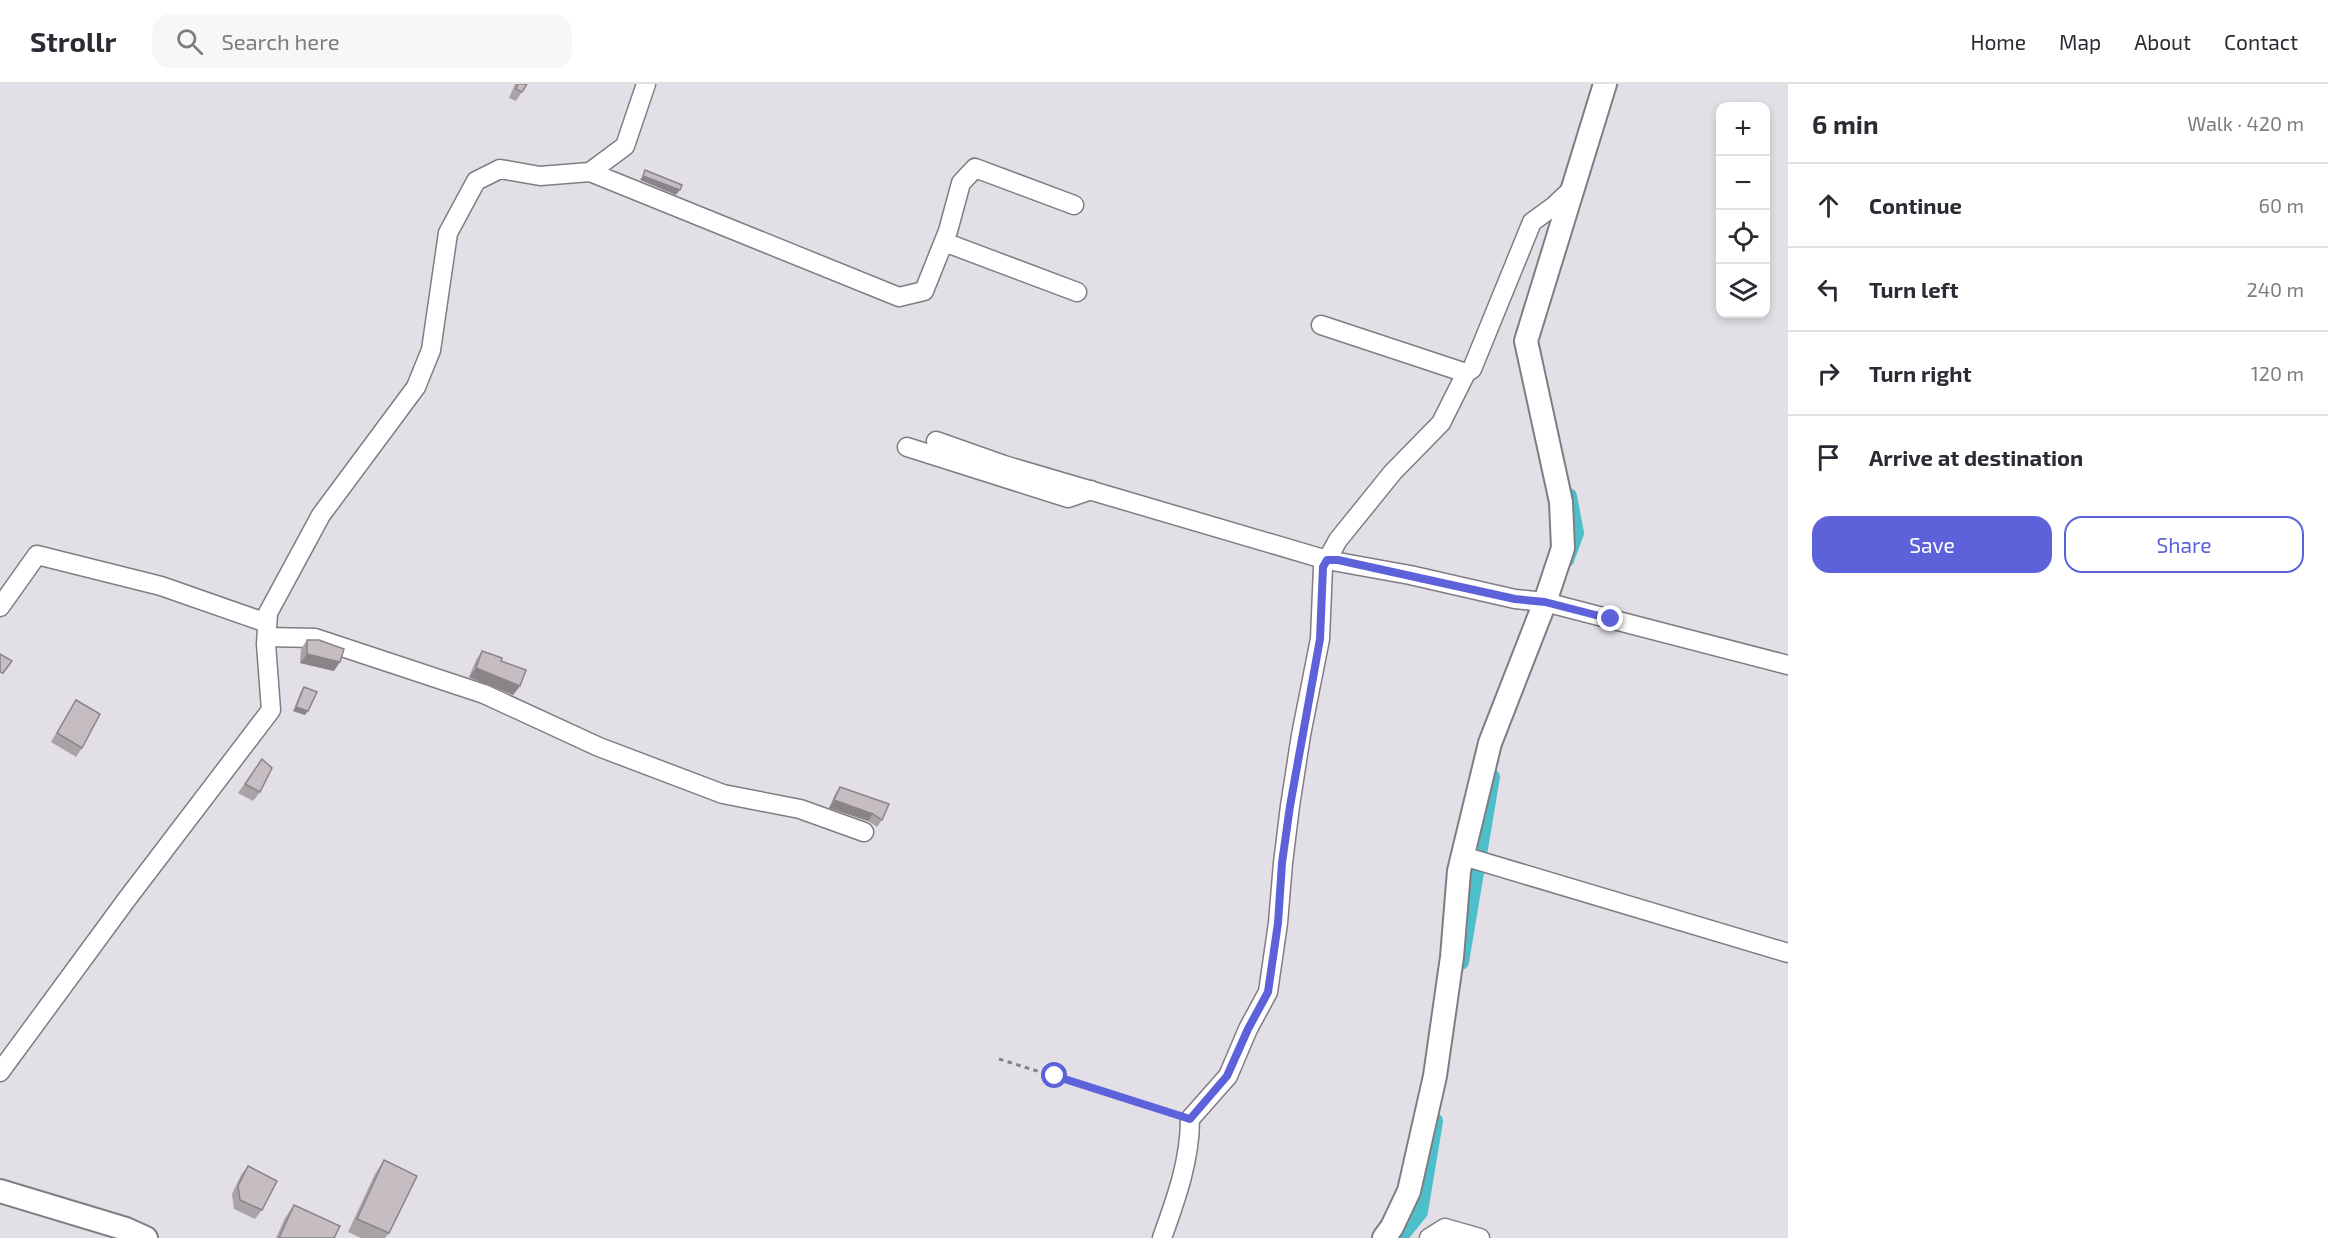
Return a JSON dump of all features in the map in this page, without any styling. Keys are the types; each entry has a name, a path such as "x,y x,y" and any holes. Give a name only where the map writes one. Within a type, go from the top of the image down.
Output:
{"street":[{"path":"590,172 625,146 646,84"},
{"path":"1384,1238 1392,1227 1409,1191 1435,1076 1452,957 1459,871 1490,743 1545,602 1563,548 1561,502 1526,341 1605,84"},
{"path":"0,1071 271,710 268,613 321,515 416,387 431,350 448,233 476,181 500,169 540,176 590,172 696,217 819,263 899,297 924,291 944,242 961,183 975,168 1074,205"},
{"path":"1162,1238 1179,1189 1190,1143 1190,1119 1227,1076 1268,992 1278,923 1282,863 1290,806 1320,639 1323,567 1338,540 1393,472 1441,423 1466,374 1472,369 1532,222 1572,189"},
{"path":"944,242 1077,292"},
{"path":"1321,325 1466,374"},
{"path":"936,441 1004,465 1327,560 1338,560 1515,599 1545,602 1788,665"},
{"path":"907,447 1068,498 1091,490"},
{"path":"0,606 38,555 160,586 267,630 315,638 484,694 599,747 723,794 800,809 864,832"},
{"path":"1463,856 1788,953"},
{"path":"0,1191 126,1229 146,1238"},
{"path":"1429,1238 1445,1228 1480,1238"}],"path":[{"path":"999,1059 1190,1119"}],"building":[{"path":"518,84 527,84 522,92 516,89"},
{"path":"645,170 682,185 680,190 643,176"},
{"path":"307,640 319,640 344,649 340,662 307,654"},
{"path":"482,651 526,670 520,686 476,668"},
{"path":"0,654 12,661 3,673 0,672"},
{"path":"304,687 317,692 308,711 296,707"},
{"path":"76,700 100,714 82,748 57,733"},
{"path":"262,759 272,768 260,792 245,784"},
{"path":"840,787 889,804 882,820 873,814 834,800"},
{"path":"384,1160 417,1176 389,1233 357,1219"},
{"path":"248,1166 277,1181 262,1210 240,1200 238,1186"},
{"path":"294,1205 340,1226 334,1238 279,1238"}],"waterway":[{"path":"1566,560 1576,533 1569,496"},
{"path":"1461,962 1492,777"},
{"path":"1399,1238 1420,1212 1435,1121"}],"route":[{"path":"1055,1076 1124,1100 1190,1119 1227,1076 1268,992 1278,923 1282,863 1290,806 1320,639 1323,567 1327,560 1338,560 1515,599 1545,602 1611,619"}]}
